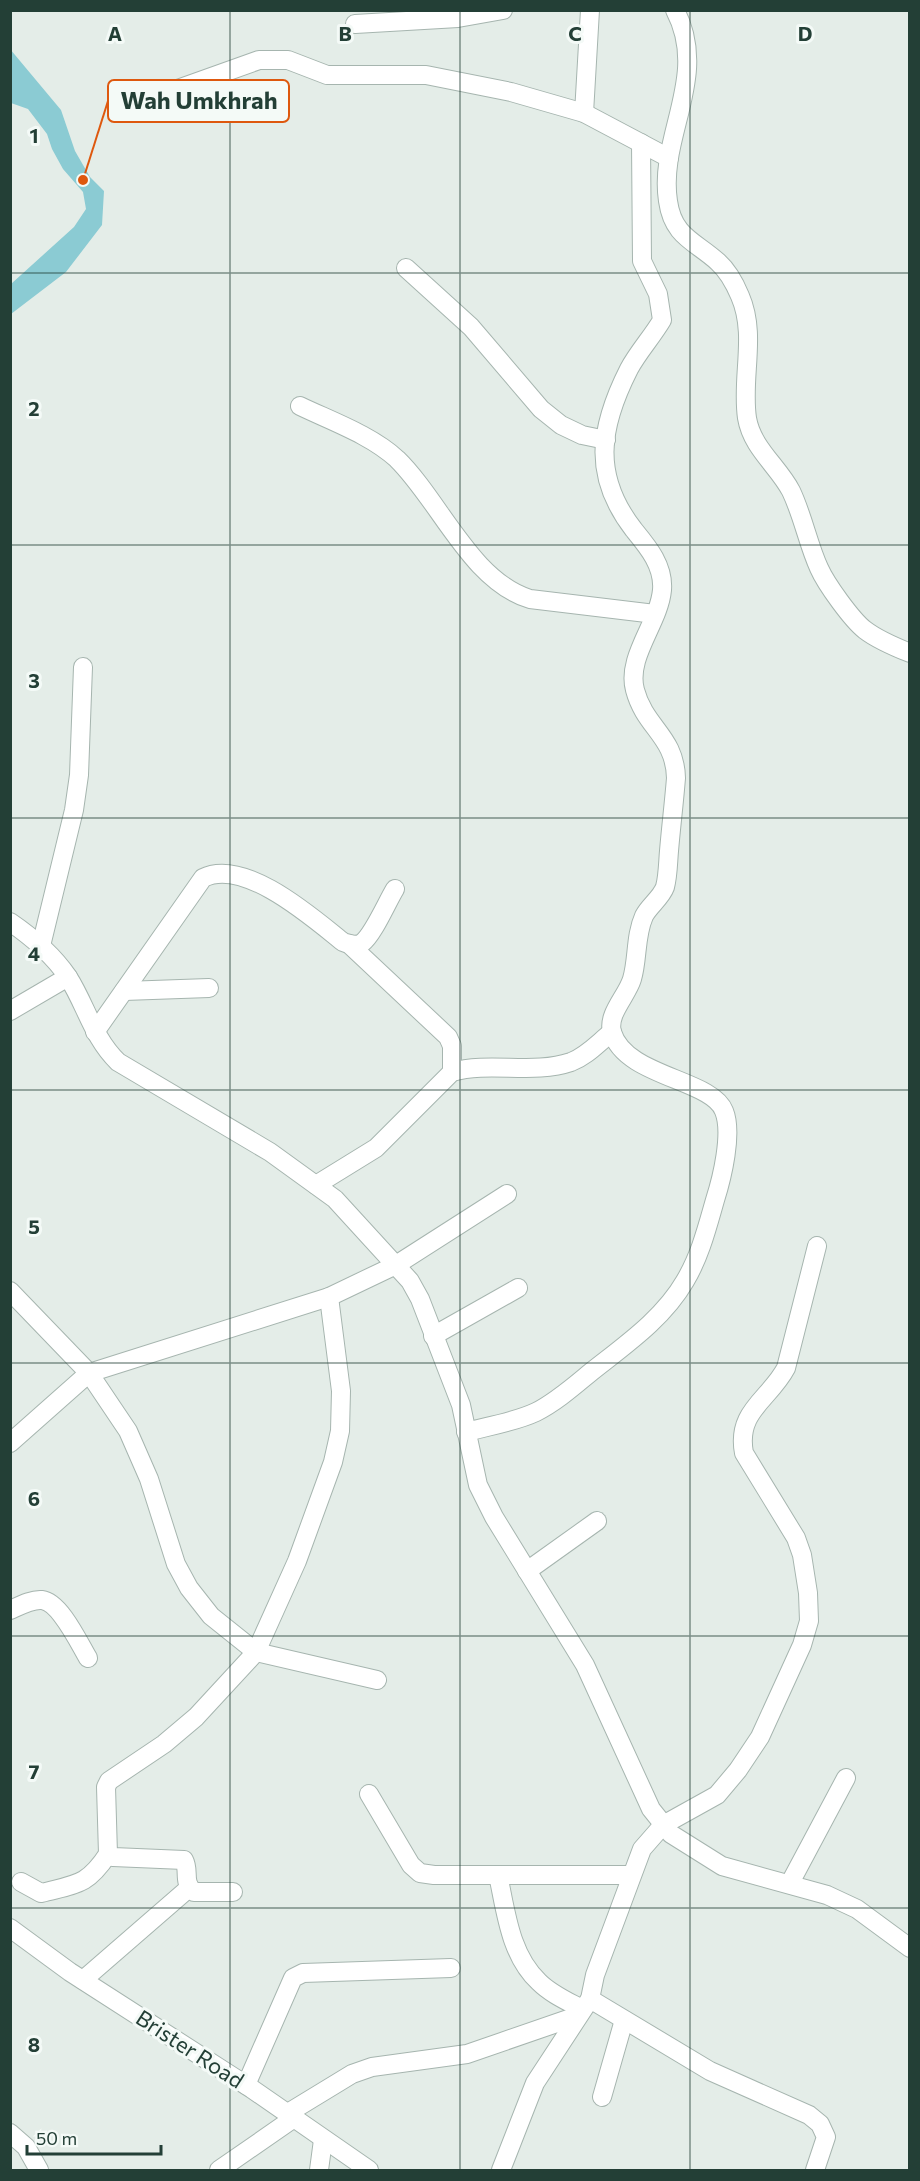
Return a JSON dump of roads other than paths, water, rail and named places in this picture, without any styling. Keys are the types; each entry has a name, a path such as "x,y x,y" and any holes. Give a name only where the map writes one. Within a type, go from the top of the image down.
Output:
{"street":[{"path":"354,24 458,18 503,10"},
{"path":"584,113 590,10"},
{"path":"675,10 683,25 688,49 684,102 666,176 668,203 681,233 718,262 734,282 741,298 749,343 747,419 753,438 790,491 820,570 837,596 864,630 909,653"},
{"path":"175,90 259,60 288,60 327,75 426,75 512,92 584,113 669,158"},
{"path":"466,1432 535,1413 557,1399 662,1312 685,1282 698,1255 721,1178 727,1132 725,1111 718,1101 707,1094 670,1080 636,1060 617,1042 612,1032 612,1018 628,992 633,977 639,930 644,915 664,889 667,878 676,760 669,746 639,704 634,687 634,669 662,591 661,572 652,553 618,509 607,485 603,467 606,440 617,396 630,368 662,320 658,294 642,261 641,143"},
{"path":"406,268 471,327 541,409 561,425 582,435 606,440"},
{"path":"300,406 362,436 395,457 419,483 475,558 511,593 530,599 655,614"},
{"path":"41,946 74,810 79,775 83,667"},
{"path":"95,1032 203,878 211,874 224,873 267,887 285,897 349,944 448,1037 452,1046 452,1072"},
{"path":"349,944 361,943 369,934 395,889"},
{"path":"10,922 41,946 68,977 95,1032 106,1050 118,1062 270,1152 335,1199 410,1281 420,1299 461,1405 478,1485 527,1571 585,1665 651,1809 663,1825 693,1850 722,1866 827,1895 857,1908 909,1948"},
{"path":"10,1011 68,977"},
{"path":"124,991 209,988"},
{"path":"316,1185 376,1148 452,1072 466,1068 556,1065 572,1062 612,1032"},
{"path":"10,1443 89,1373 329,1297 396,1265 507,1194"},
{"path":"501,2170 531,2091 583,2008 642,1848 663,1825 717,1795 738,1770 760,1737 802,1645 809,1621 807,1584 796,1538 744,1453 742,1441 744,1422 779,1381 786,1368 817,1246"},
{"path":"433,1336 518,1288"},
{"path":"10,1292 89,1373 139,1453 176,1564 189,1588 212,1616 256,1652 377,1680"},
{"path":"233,1892 194,1892 189,1888 184,1860 113,1857 108,1854 106,1848 106,1787 109,1781 164,1744 196,1717 256,1652 297,1561 333,1462 340,1431 341,1391 329,1297"},
{"path":"527,1571 597,1521"},
{"path":"10,1610 35,1600 50,1603 62,1615 88,1658"},
{"path":"790,1884 846,1778"},
{"path":"369,1794 400,1850 420,1872 498,1875 631,1875"},
{"path":"21,1882 41,1893 77,1884 95,1873 108,1854"},
{"path":"498,1875 512,1937 526,1967 548,1989 583,2008 624,2020 710,2071 809,2115 820,2124 826,2137 815,2170"},
{"path":"82,1980 189,1888"},
{"name":"Brister Road","path":"10,1928 82,1980 246,2085 369,2170"},
{"path":"246,2085 293,1978 303,1973 451,1968"},
{"path":"219,2170 352,2074 372,2067 467,2054 583,2008"},
{"path":"602,2097 624,2020"},
{"path":"10,2133 26,2148 39,2170"},
{"path":"319,2170 323,2140"}],"water":[{"path":"10,49 61,110 75,151 90,177 104,191 102,225 66,272 11,314 11,284 74,227 86,209 83,192 63,169 47,134 28,109 11,103"}],"place":[{"name":"Wah Umkhrah","path":"83,180"}]}
